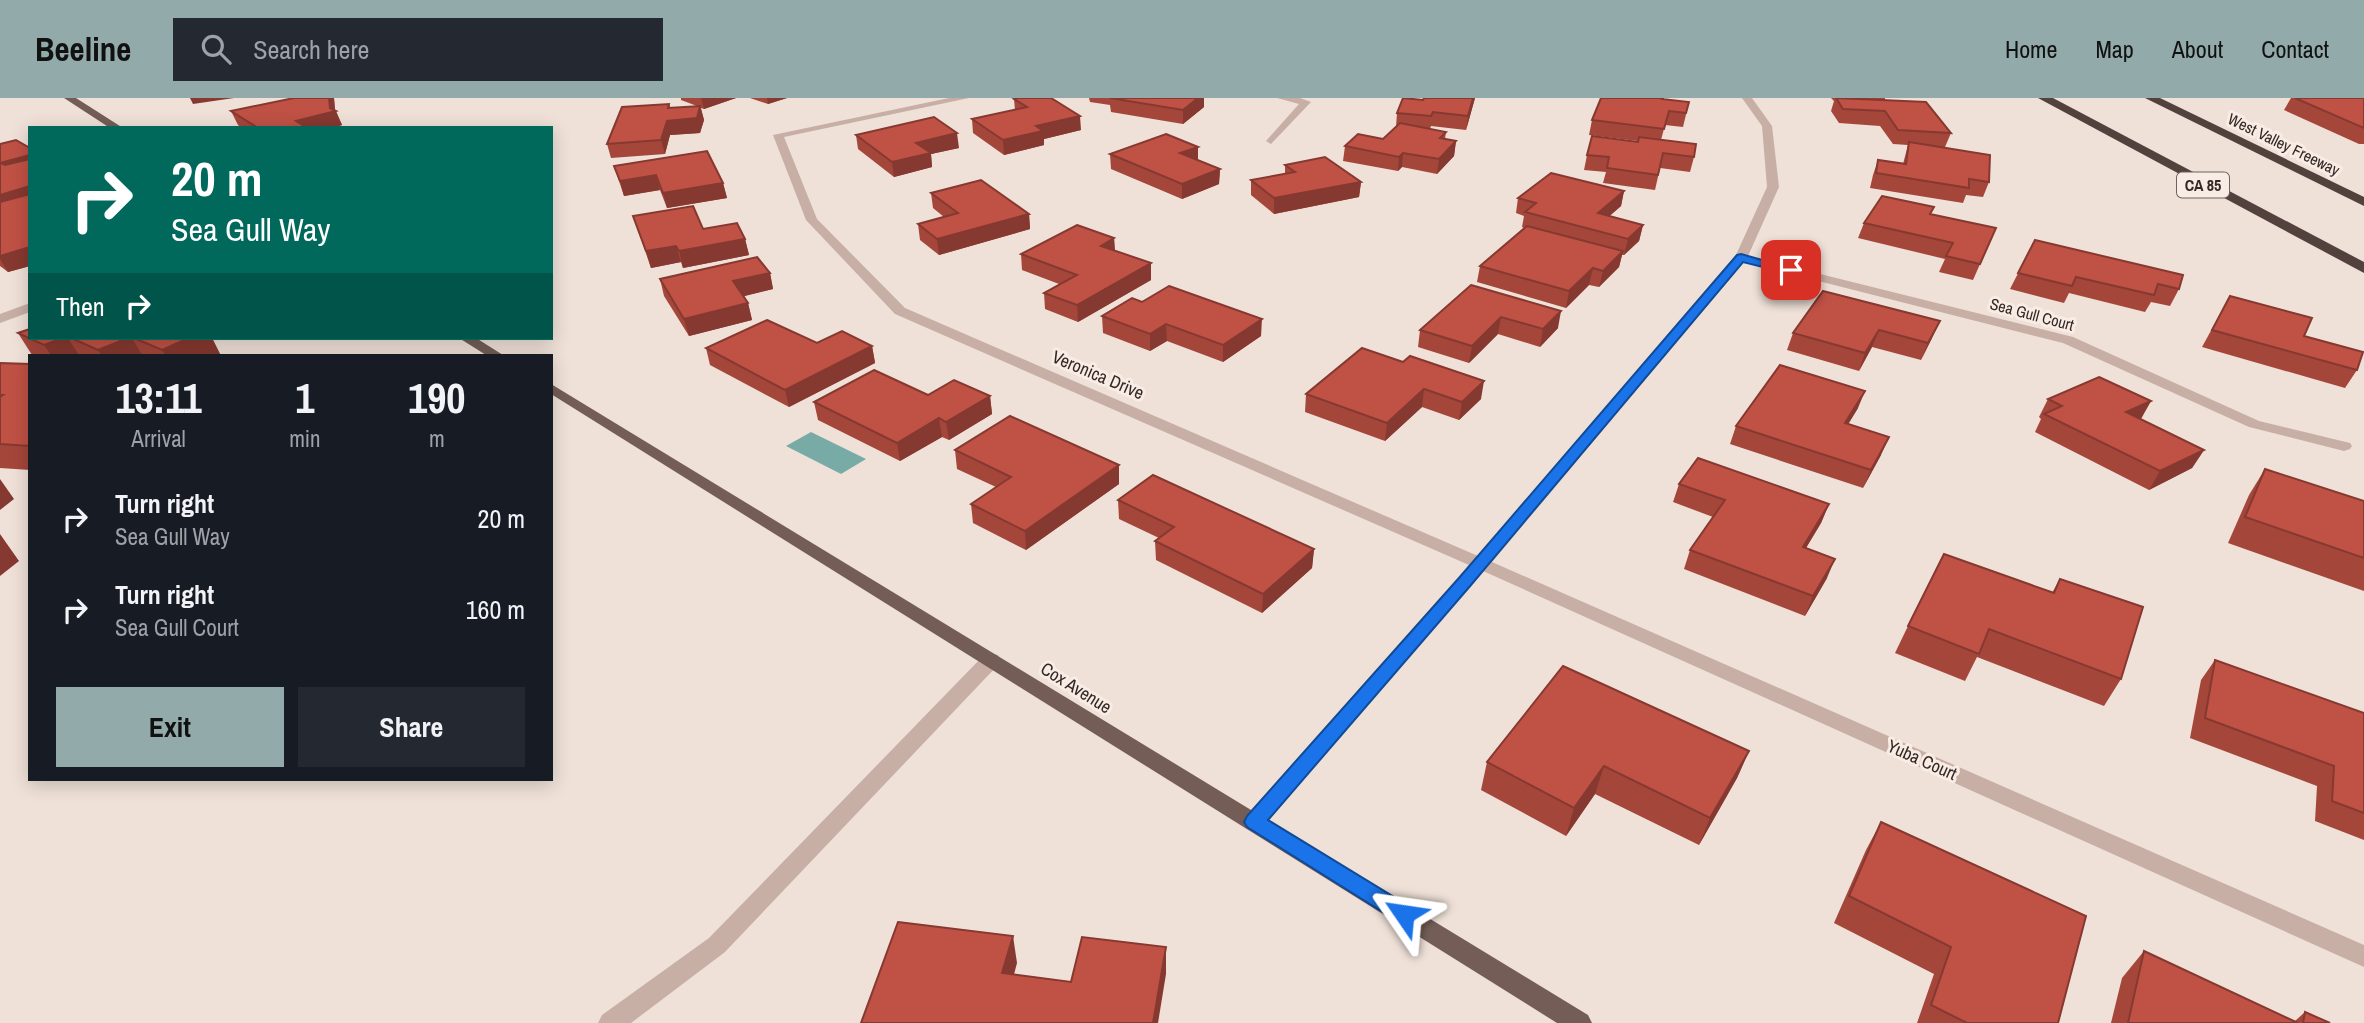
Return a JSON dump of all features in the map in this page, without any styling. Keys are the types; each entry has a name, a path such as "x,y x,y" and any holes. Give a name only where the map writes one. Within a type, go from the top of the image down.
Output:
{"highway":[{"name":"CA 85","path":"2044,98 2364,268"},
{"name":"West Valley Freeway","path":"2151,98 2364,202"}],"main road":[{"path":"69,98 115,126"},
{"path":"470,340 494,354"},
{"name":"Cox Avenue","path":"553,389 1579,1023"}],"street":[{"name":"Veronica Drive","path":"964,98 778,135 812,220 900,311 1480,564"},
{"path":"1271,141 1306,102 1282,98"},
{"path":"1254,822 1480,564 1741,258 1773,187 1767,126 1747,98"},
{"name":"Sea Gull Court","path":"1741,258 2068,340 2254,424 2344,446"},
{"path":"0,318 28,308"},
{"name":"Yuba Court","path":"1480,564 2364,956"},
{"path":"611,1023 717,945 991,660"}],"water":[{"path":"811,432 866,459 841,474 786,446"}],"building":[{"path":"294,98 329,98 330,108 336,111 296,121 304,126 255,126 231,111"},
{"path":"1051,98 1080,116 1036,126 1043,131 1003,140 972,119 1027,107 1014,99"},
{"path":"1110,98 1198,98 1183,110"},
{"path":"1403,98 1473,98 1468,116 1433,112 1431,116 1397,113"},
{"path":"1601,98 1663,98 1689,102 1686,113 1669,111 1664,129 1592,120"},
{"path":"1836,98 1926,102 1951,133 1898,130 1885,111 1843,109"},
{"path":"2295,98 2364,98 2364,128"},
{"path":"669,104 668,108 700,106 697,118 667,121 661,140 607,144 622,107"},
{"path":"934,117 957,133 916,143 931,153 892,162 856,135"},
{"path":"1400,123 1446,132 1440,138 1456,141 1439,159 1403,153 1399,157 1345,146 1358,134 1383,139"},
{"path":"1166,134 1198,147 1180,153 1220,169 1182,184 1110,154"},
{"path":"1592,136 1638,142 1639,137 1696,144 1694,157 1663,153 1658,175 1607,168 1609,157 1587,155"},
{"path":"16,140 28,147 28,156 0,163 0,144"},
{"path":"1909,142 1990,155 1989,182 1969,179 1969,188 1876,173 1878,160 1906,164"},
{"path":"707,151 723,183 663,193 656,175 620,181 614,166"},
{"path":"1325,157 1361,182 1274,198 1251,180 1295,172 1285,165"},
{"path":"28,159 28,187 0,195 0,163 5,165"},
{"path":"1551,173 1624,191 1598,213 1643,225 1628,239 1525,212 1536,203 1518,198"},
{"path":"981,180 1029,214 937,239 918,224 958,213 931,193"},
{"path":"28,195 28,248 0,256 0,202"},
{"path":"1882,196 1934,207 1930,214 1996,228 1980,264 1946,256 1953,243 1864,223"},
{"path":"693,206 703,229 737,223 745,239 679,251 676,246 646,251 633,216"},
{"path":"1077,225 1114,238 1101,246 1151,263 1077,305 1044,293 1077,275 1021,254"},
{"path":"1527,226 1623,251 1603,271 1593,268 1569,291 1480,266"},
{"path":"2035,240 2183,275 2179,289 2158,284 2154,295 2076,277 2072,286 2018,273"},
{"path":"757,257 770,273 733,281 748,303 684,319 660,279"},
{"path":"1471,285 1561,311 1543,329 1501,317 1472,346 1420,330"},
{"path":"1169,286 1262,319 1223,345 1166,324 1150,334 1102,316 1132,298 1142,302"},
{"path":"1823,291 1940,321 1928,343 1879,330 1865,353 1793,333"},
{"path":"2230,296 2312,318 2304,336 2363,352 2357,370 2212,330"},
{"path":"767,320 817,343 842,331 872,346 785,390 706,348"},
{"path":"28,330 28,338 18,333"},
{"path":"33,340 58,340 44,345"},
{"path":"76,340 123,340 98,350"},
{"path":"139,340 184,340 162,350"},
{"path":"1362,348 1403,362 1410,356 1484,381 1462,402 1424,389 1387,423 1306,394"},
{"path":"0,363 28,364 28,446 0,444 0,397 3,395 0,395"},
{"path":"1780,365 1865,391 1845,423 1889,437 1871,470 1736,426"},
{"path":"874,370 928,395 954,380 990,396 946,422 939,418 897,443 814,402"},
{"path":"2099,377 2151,401 2126,412 2204,450 2160,471 2044,414 2062,406 2048,399"},
{"path":"1010,416 1119,465 1025,531 971,504 1011,477 955,450"},
{"path":"1698,458 1829,504 1803,547 1835,559 1813,596 1690,550 1725,500 1679,484"},
{"path":"2265,469 2364,501 2364,558 2245,517"},
{"path":"1153,475 1314,549 1263,594 1155,541 1174,527 1118,500"},
{"path":"1944,554 2054,593 2060,579 2143,607 2121,679 1989,629 1979,654 1908,626"},
{"path":"2215,660 2364,713 2364,813 2332,801 2334,766 2205,718"},
{"path":"1563,666 1749,751 1710,818 1604,766 1574,808 1487,762"},
{"path":"1881,822 2086,916 2058,1023 1967,1023 1931,1005 1951,947 1849,896"},
{"path":"898,922 1013,936 1002,973 1071,982 1082,937 1166,947 1153,1023 861,1023"},
{"path":"2144,951 2298,1023 2128,1023"},
{"path":"2305,1012 2330,1023 2303,1023"}],"route":[{"path":"1404,914 1254,822 1465,582 1741,258 1791,270"}]}
